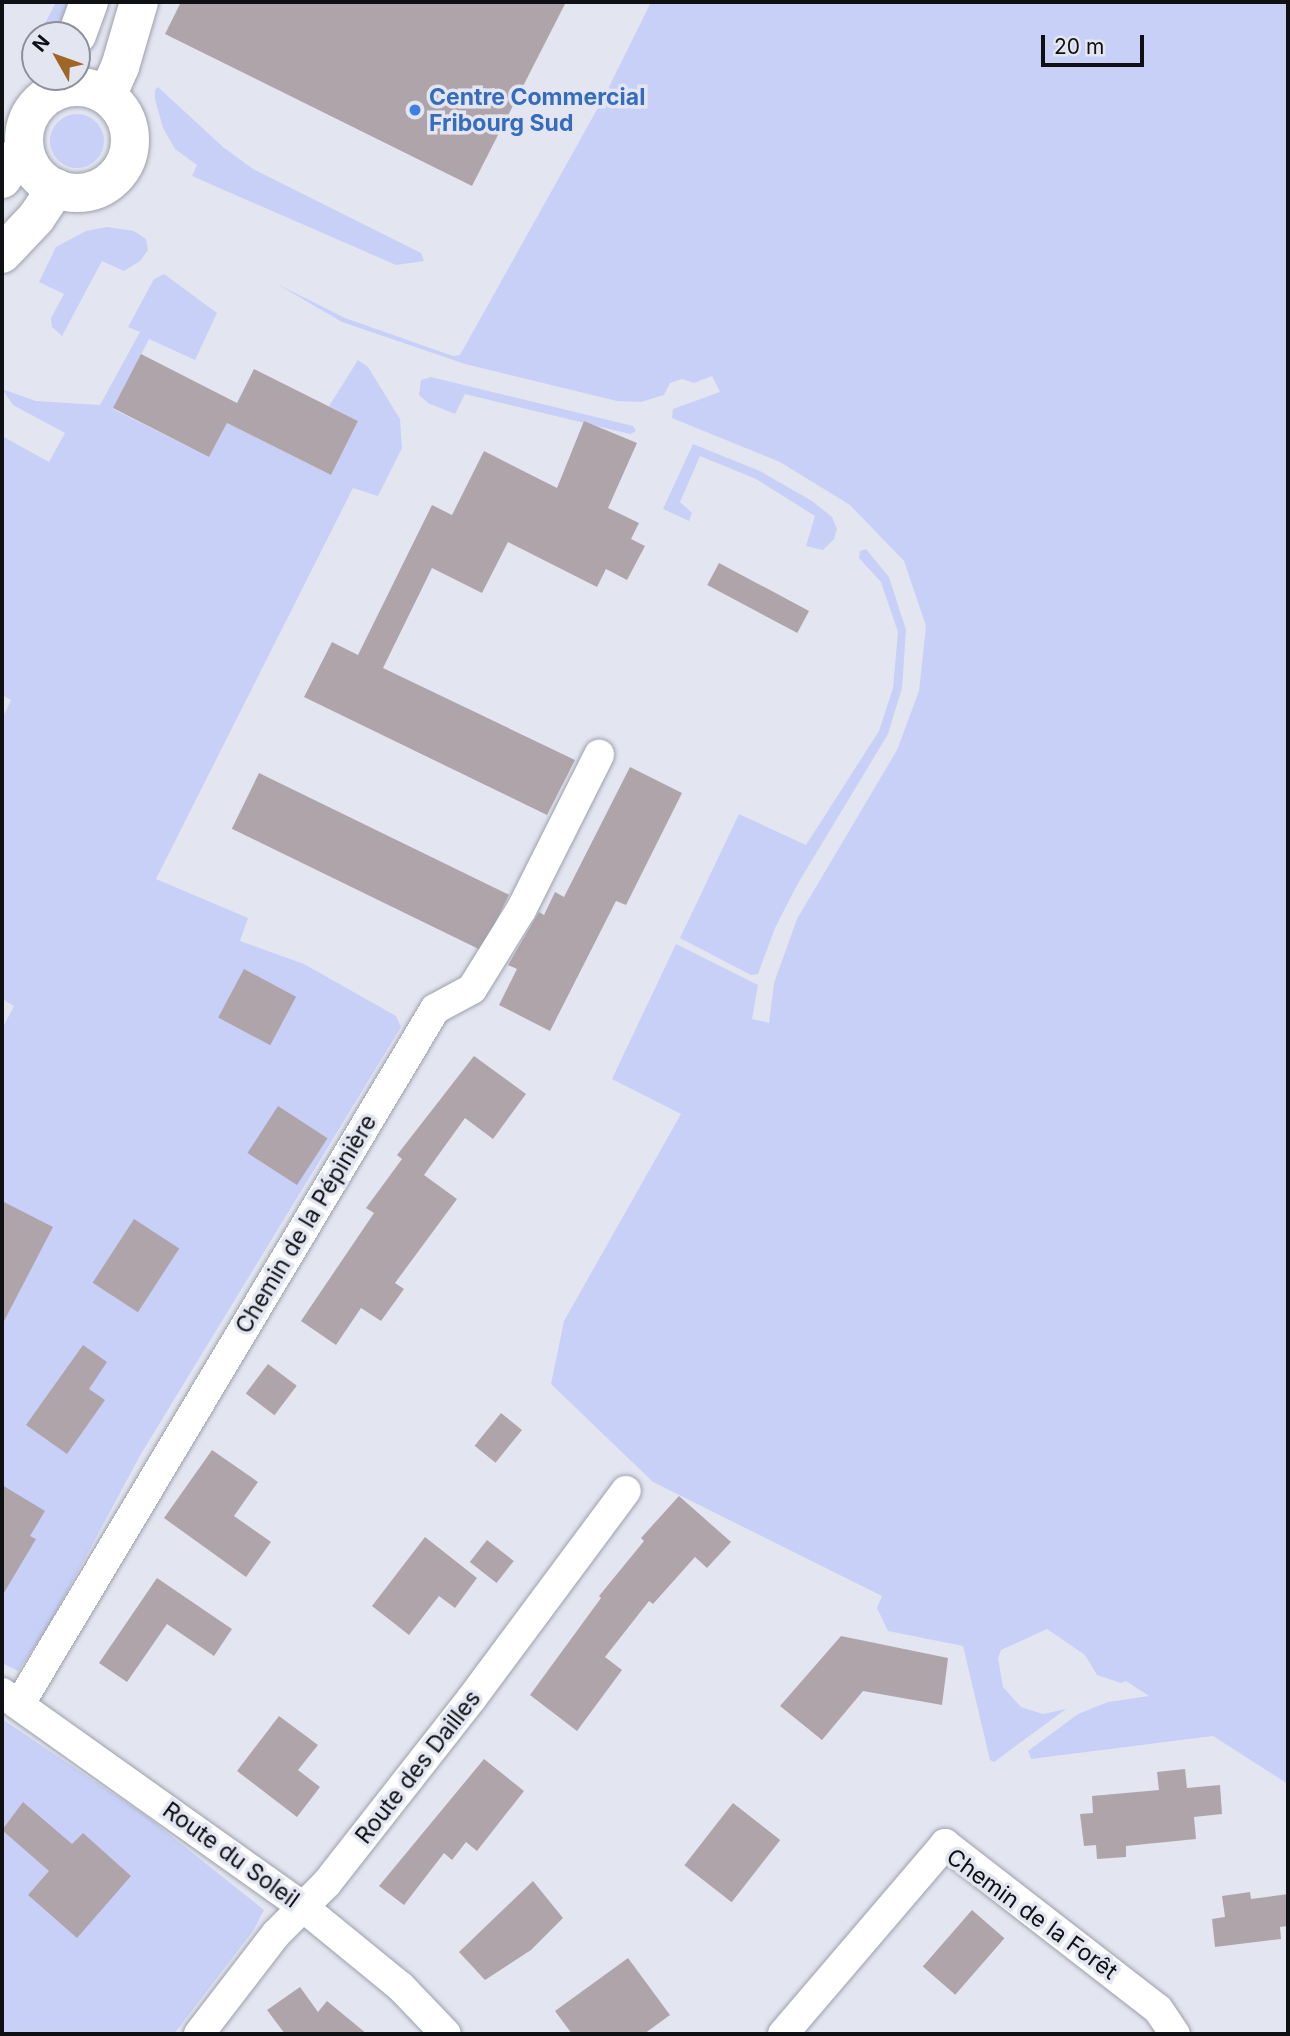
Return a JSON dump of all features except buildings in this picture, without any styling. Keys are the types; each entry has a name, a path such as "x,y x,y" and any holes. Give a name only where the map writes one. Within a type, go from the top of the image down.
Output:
{"main road":[{"path":"82,21 89,2"},
{"path":"107,96 120,67 139,2"},
{"path":"48,91 28,117 24,147 30,165 42,180 70,192 104,186 121,170 129,150 129,130 121,109 107,96 91,88"},
{"path":"2,179 24,147"},
{"path":"2,254 36,218 56,188"}],"street":[{"name":"Chemin de la Pépinière","path":"10,1699 435,1009 472,989 521,910 599,755"},
{"name":"Route des Dailles","path":"199,2034 276,1934 327,1884 472,1698 626,1491"},
{"name":"Route du Soleil","path":"10,1699 303,1907 400,1986 446,2034"},
{"name":"Chemin de la Forêt","path":"783,2034 945,1844 1158,2009 1175,2034"}],"shaded area":[{"path":"56,2 68,2 61,21 46,21"},
{"path":"651,2 1288,2 1288,1784 1213,1736 1031,1759 1028,1751 1078,1714 1108,1702 1149,1696 1126,1681 1121,1683 1097,1675 1085,1655 1047,1629 1001,1650 998,1658 1003,1687 1021,1707 1043,1714 1066,1709 994,1762 990,1760 963,1646 888,1631 877,1608 882,1596 653,1482 551,1384 564,1321 681,1114 612,1079 676,944 758,985 752,1019 769,1023 774,983 797,919 897,750 919,691 926,626 904,561 850,505 780,462 672,418 673,409 720,392 712,376 694,383 682,379 670,383 664,395 641,402 617,401 465,364 342,322 277,284 345,318 453,356 460,355 604,97"},
{"path":"158,87 223,147 253,169 421,253 424,261 396,265 192,176 197,165 175,149 163,128 155,99 155,90"},
{"path":"77,114 96,122 104,141 96,160 77,168 58,160 50,141 58,122"},
{"path":"107,227 134,231 146,239 148,250 140,261 124,271 102,261 62,336 52,327 51,318 64,294 39,282 56,247 86,231"},
{"path":"164,274 217,313 195,360 149,339 113,409 209,457 227,423 331,475 358,421 329,406 358,360 368,367 400,419 402,448 378,496 353,488 156,879 248,918 240,941 304,964 396,1016 401,1027 141,1454 48,1627 18,1671 2,1663 2,1029 14,1006 2,999 2,719 11,700 2,695 2,436 49,462 65,433 13,405 2,389 36,401 100,405 140,332 128,327 154,279"},
{"path":"431,377 633,426 636,431 630,434 465,394 455,414 428,403 419,395 421,380"},
{"path":"693,444 760,471 812,501 832,517 837,529 834,539 823,550 806,546 815,516 756,479 700,456 680,502 692,513 689,521 663,509"},
{"path":"866,549 889,577 906,630 902,688 888,734 797,885 775,928 758,974 751,975 680,938 739,814 806,845 879,731 893,688 898,632 881,582 859,558 860,551"},
{"path":"2,1719 145,1815 264,1910 253,1931 174,2034 2,2034"}],"place":[{"name":"Centre Commercial Fribourg Sud","path":"415,110"}]}
